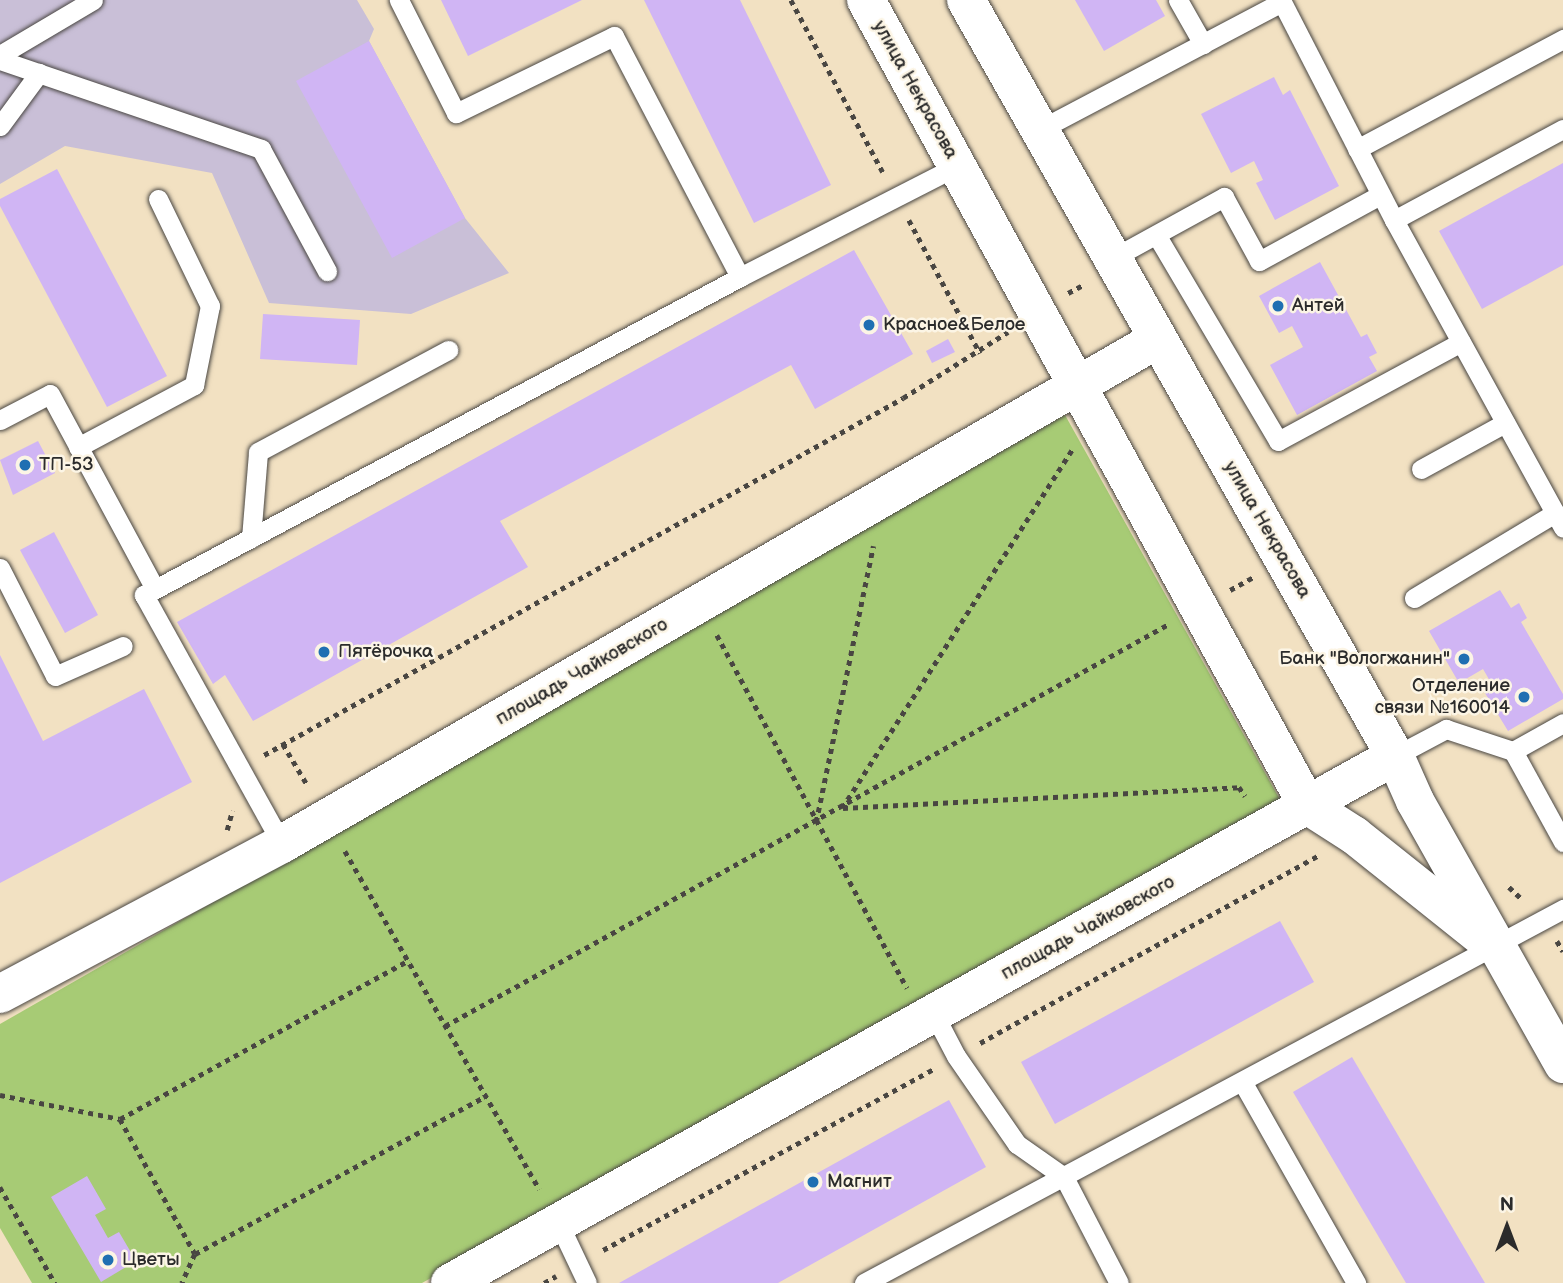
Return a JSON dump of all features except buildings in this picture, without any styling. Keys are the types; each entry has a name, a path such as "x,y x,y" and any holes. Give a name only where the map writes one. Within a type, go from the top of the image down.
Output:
{"street":[{"name":"улица Некрасова","path":"866,0 1307,806"},
{"name":"улица Некрасова","path":"966,0 1395,756 1496,949 1563,1064"},
{"name":"площадь Чайковского","path":"0,994 282,844 882,499 1085,401 1158,339"},
{"name":"площадь Чайковского","path":"451,1283 1395,756"},
{"path":"1307,806 1354,835 1496,949"}],"lane":[{"path":"0,57 93,0"},
{"path":"399,0 456,113 614,36 740,277"},
{"path":"1178,0 1203,44"},
{"path":"1040,130 1282,2 1380,195 1559,521 1415,598"},
{"path":"1357,149 1563,38"},
{"path":"0,57 39,73 261,149 327,271"},
{"path":"0,126 39,73"},
{"path":"1394,220 1563,129"},
{"path":"282,844 145,595 740,277 957,166"},
{"path":"1115,263 1224,197 1259,261 1380,195"},
{"path":"79,447 194,385 210,306 158,199"},
{"path":"1157,236 1278,441 1461,342"},
{"path":"251,538 258,452 448,349"},
{"path":"0,420 50,394 155,589"},
{"path":"1421,469 1505,423"},
{"path":"0,568 55,676 123,646"},
{"path":"1513,751 1563,723"},
{"path":"1395,756 1446,729 1513,751 1563,842"},
{"path":"864,1283 1496,949 1554,915"},
{"path":"934,1014 956,1056 1017,1144 1064,1177 1119,1283"},
{"path":"1243,1083 1356,1283"},
{"path":"559,1224 587,1283"}],"path":[{"path":"215,836 227,830 243,772 283,744 958,366 1036,310 1115,263"},
{"path":"842,808 1085,401"},
{"path":"816,823 882,499"},
{"path":"445,1027 816,823 1284,560"},
{"path":"701,603 816,823 917,1007 934,1014"},
{"path":"283,744 559,1224"},
{"path":"842,808 1239,787"},
{"path":"1502,881 1554,915 1563,951"},
{"path":"0,1095 120,1119 409,960"},
{"path":"183,1283 195,1254 486,1096"},
{"path":"120,1119 195,1254"},
{"path":"0,1187 55,1283"}],"shaded area":[{"path":"0,0 357,0 374,29 369,41 465,218 509,273 411,314 269,303 212,173 65,146 0,184"}],"green space":[{"path":"1065,415 1283,805 422,1283 32,1283 0,1228 0,1024"}],"place":[{"name":"Антей","path":"1278,306"},
{"name":"Красное&Белое","path":"869,325"},
{"name":"ТП-53","path":"25,465"},
{"name":"Пятёрочка","path":"324,652"},
{"name":"Банк \"Вологжанин\"","path":"1464,659"},
{"name":"Отделение связи №160014","path":"1524,697"},
{"name":"Магнит","path":"813,1182"},
{"name":"Цветы","path":"108,1260"}]}
